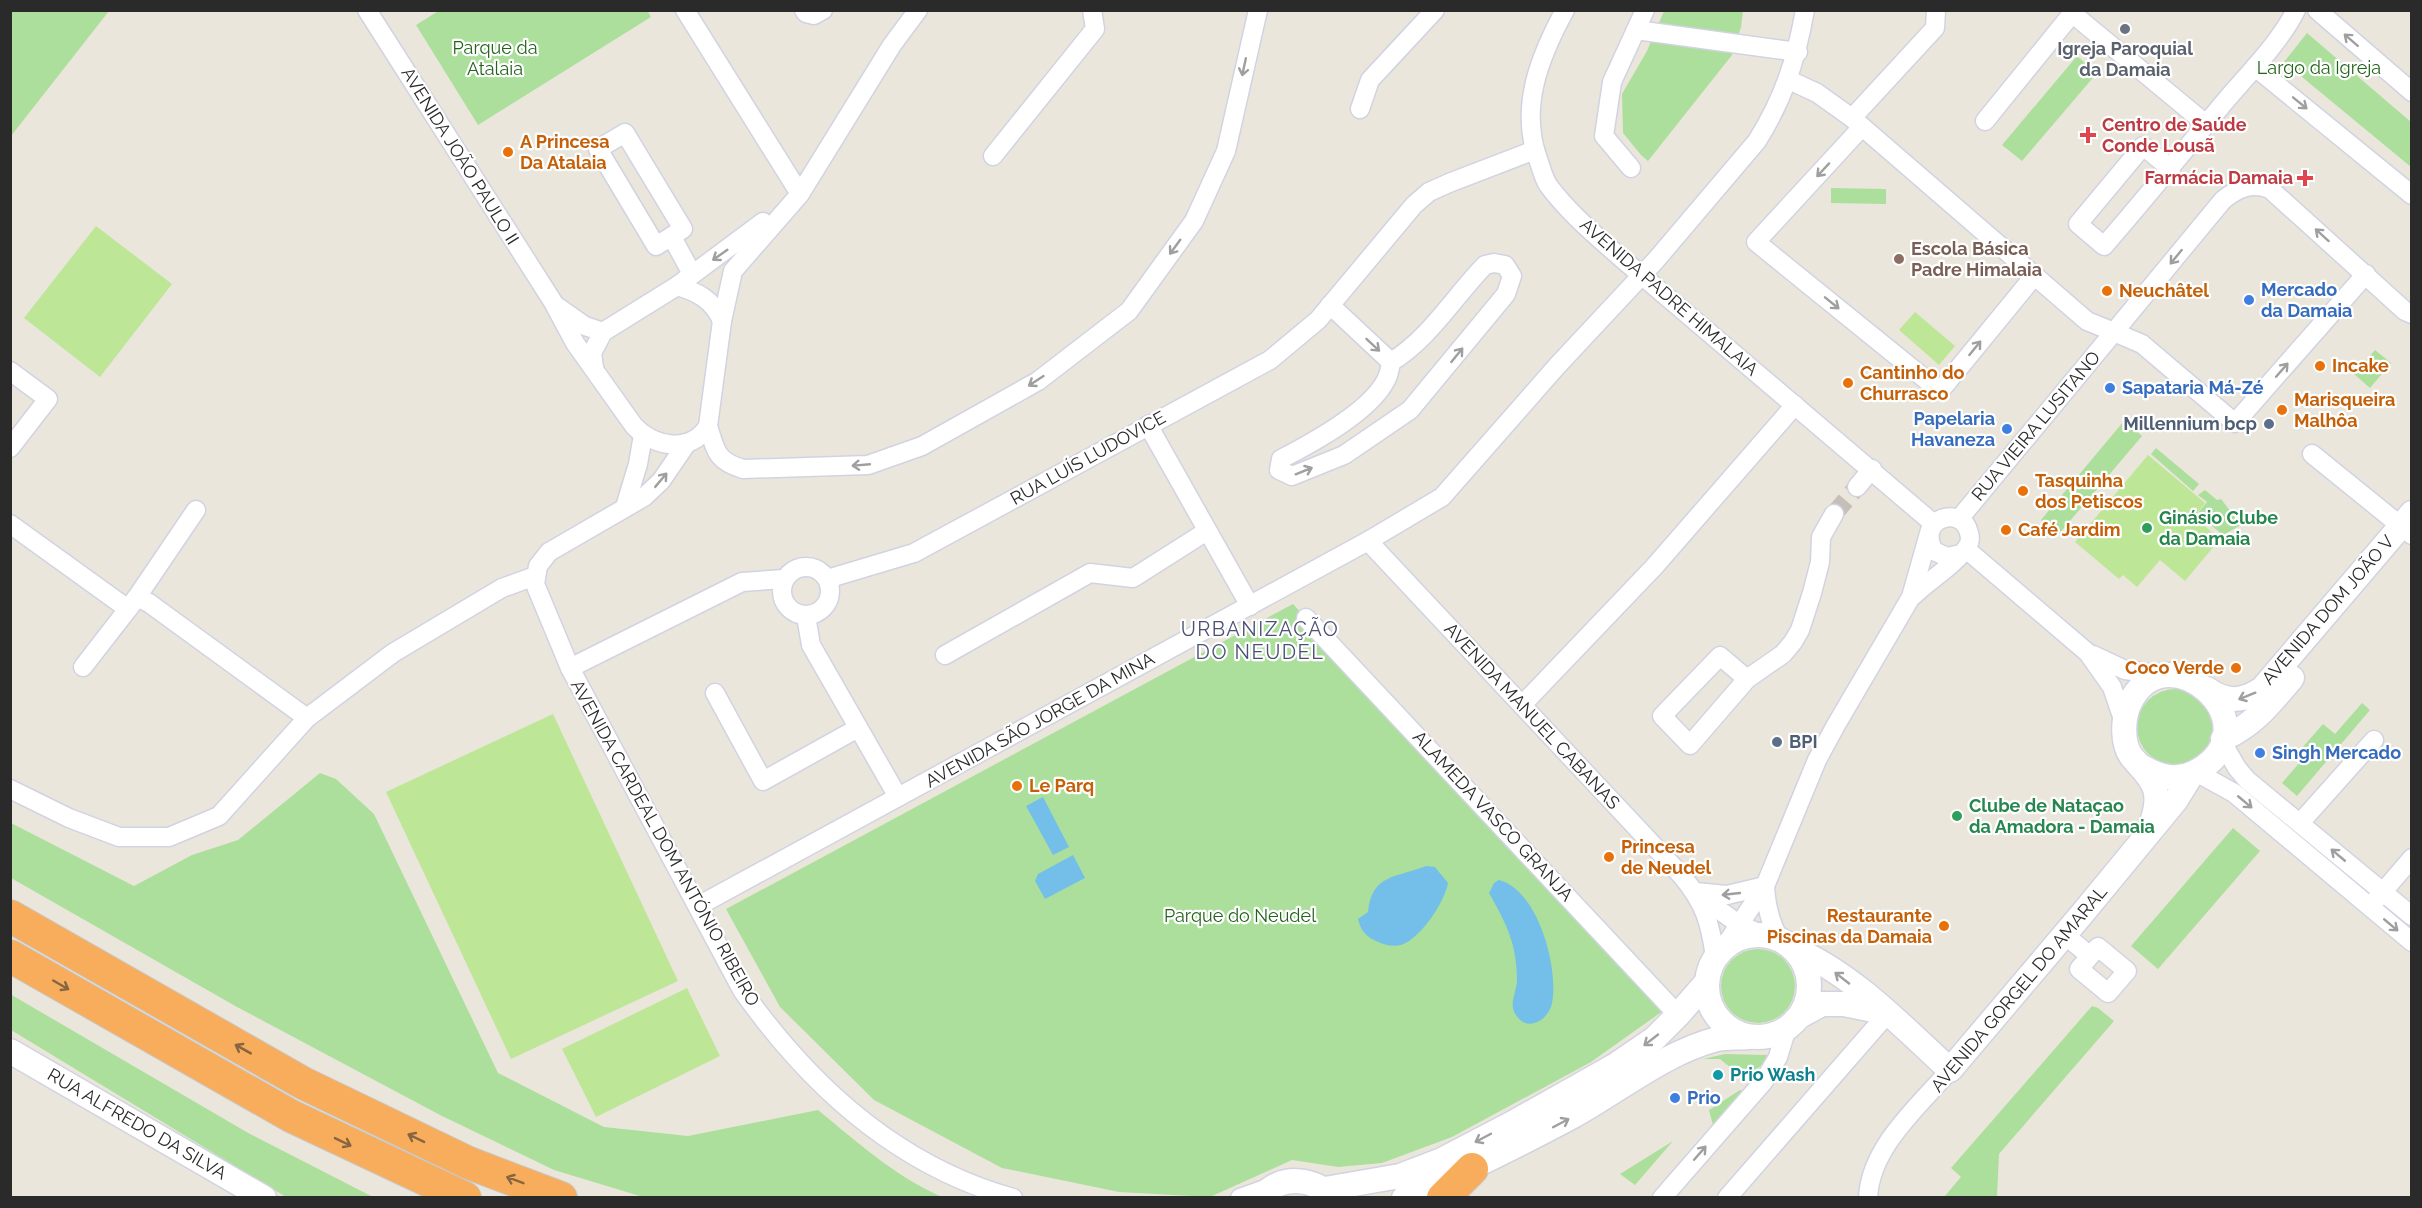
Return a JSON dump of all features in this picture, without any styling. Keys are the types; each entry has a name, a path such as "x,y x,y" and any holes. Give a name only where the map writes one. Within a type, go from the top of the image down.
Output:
{"highway":[{"path":"10,916 303,1083 469,1163 561,1197"},
{"path":"10,956 291,1116 465,1197"},
{"path":"1443,1197 1472,1169"}],"street":[{"name":"AVENIDA JOÃO PAULO II","path":"367,10 553,302 575,343 594,367"},
{"path":"685,10 800,194"},
{"path":"804,10 814,15 823,10"},
{"path":"800,194 677,286 603,332 592,354 594,367 634,426 643,435 658,443 678,446 703,435 708,426 722,321 733,271 800,194 892,45 918,10"},
{"path":"993,156 1095,29 1092,10"},
{"path":"1243,10 1252,30"},
{"path":"708,426 719,457 729,465 743,469 868,465 922,446 1038,381 1129,311 1194,221 1226,151 1257,10"},
{"path":"1360,109 1370,80 1435,10"},
{"name":"AVENIDA PADRE HIMALAIA","path":"1565,10 1537,71 1533,88 1531,132 1546,183 1569,210 1619,256 1872,470 1932,527 1930,544 1940,555 1954,557 1963,552 2088,653 2124,670 2177,676"},
{"path":"1630,168 1604,136 1612,82 1645,10"},
{"name":"AVENIDA SÃO JORGE DA MINA","path":"698,906 1250,606 1442,497 1557,366 1643,275 1757,141 1771,119 1789,80 1798,52 1805,10"},
{"path":"1936,10 1935,28 1756,242 1940,391 2035,275"},
{"path":"2171,169 2143,146 2078,224 2104,246 2171,169 2255,67 2291,20 2295,10"},
{"path":"2317,10 2412,92"},
{"path":"1985,121 2074,12 2206,124"},
{"path":"1636,30 1798,52"},
{"path":"2255,67 2412,195"},
{"path":"1789,80 1817,93 1857,123 2087,321 2142,344 2235,423 2366,274"},
{"path":"625,133 683,229 672,237 656,246 598,149 625,133"},
{"name":"RUA LUÍS LUDOVICE","path":"827,579 914,553 1270,360 1318,320 1414,205 1429,192 1535,150"},
{"name":"RUA VIEIRA LUSITANO","path":"1959,519 2223,200 2234,191 2246,186 2259,185 2270,189 2412,314"},
{"path":"672,237 692,274"},
{"path":"1494,263 1505,265 1512,276 1506,294 1410,410 1344,455 1292,476 1280,470 1281,459 1306,446 1367,405 1387,380 1391,362 1420,340 1485,266 1494,263"},
{"path":"677,286 705,298 716,308 722,321"},
{"name":"AVENIDA JOÃO PAULO II","path":"553,302 585,326 603,332"},
{"path":"1330,305 1391,362"},
{"path":"10,371 48,399 10,448"},
{"path":"1522,705 1654,567 1795,405"},
{"path":"1148,425 1250,606"},
{"path":"625,507 638,464 643,435"},
{"path":"10,789 69,818 119,837 169,837 219,816 307,718 393,653 502,588 535,576 538,566 549,552 644,497 661,481 687,443"},
{"path":"2312,454 2409,528"},
{"path":"1857,487 1872,470"},
{"path":"83,668 132,603 196,510"},
{"path":"1747,679 1720,656 1662,716 1690,745 1747,679 1783,654 1800,630 1820,562 1821,537 1834,514"},
{"path":"1749,1037 1735,1033 1722,1024 1713,1012 1707,998 1706,983 1709,969 1765,886 1817,760 1911,597 1932,527 1946,517 1959,519 1970,533 1970,542 1963,552 1911,597"},
{"path":"10,524 132,603 172,619 307,718"},
{"name":"AVENIDA DOM JOÃO V","path":"2206,689 2220,697 2236,700 2250,697 2262,689 2409,528"},
{"name":"AVENIDA DOM JOÃO V","path":"2222,741 2243,730 2263,712 2409,528"},
{"path":"945,655 1090,573 1133,578 1208,531"},
{"name":"AVENIDA MANUEL CABANAS","path":"1368,541 1695,892 1740,925 1780,941"},
{"path":"809,567 822,573 827,579 830,595 827,603 814,614 797,614 784,603 781,587 784,579 795,569 809,567"},
{"name":"AVENIDA CARDEAL DOM ANTÓNIO RIBEIRO","path":"535,576 538,594 570,668 742,990 770,1030 816,1081 860,1120 927,1162 993,1192 1013,1197"},
{"path":"570,668 742,582 784,579"},
{"path":"806,615 811,645 898,797"},
{"name":"ALAMEDA VASCO GRANJA","path":"1306,618 1678,1016"},
{"name":"AVENIDA PADRE HIMALAIA","path":"2088,653 2112,687 2124,722"},
{"path":"2177,676 2193,680 2206,689 2217,701 2223,716 2222,741 2213,760 2194,773 2169,778 2153,774 2139,765 2129,753 2124,722 2128,707 2135,695 2146,683 2161,677 2177,676"},
{"path":"715,693 763,781 858,728"},
{"path":"2300,824 2374,740"},
{"path":"2222,741 2237,768 2247,780 2412,916"},
{"name":"AVENIDA GORGEL DO AMARAL","path":"2139,765 2155,789 2156,808 2150,830"},
{"path":"2194,773 2234,793 2412,942"},
{"name":"AVENIDA GORGEL DO AMARAL","path":"1868,1197 1873,1170 1885,1145 2065,935 2176,800 2194,773"},
{"path":"2370,907 2412,858"},
{"path":"1695,892 1727,895 1765,886"},
{"path":"1662,1197 1764,1081 1808,995 1808,973 1802,960 1780,941 1773,928 1767,910 1765,886"},
{"name":"AVENIDA MANUEL CABANAS","path":"1695,892 1706,912 1720,951"},
{"path":"1720,951 1737,939 1752,935 1780,941 1823,962 1888,1013 1950,1070"},
{"path":"2065,935 2090,956"},
{"path":"1240,1197 1270,1191 1294,1180 1310,1182 1329,1193 1400,1176 1442,1160 1616,1065 1654,1039 1678,1016 1706,983"},
{"path":"1404,1197 1472,1169 1575,1115 1683,1050 1720,1039 1776,1035 1822,1004 1844,1004 1888,1013"},
{"path":"1727,1197 1888,1013"},
{"name":"RUA ALFREDO DA SILVA","path":"10,1051 264,1197"}],"green space":[{"name":"Parque da Atalaia","path":"440,10 647,10 651,17 478,125 416,25"},
{"path":"10,11 109,11 11,136"},
{"path":"1664,11 1743,11 1741,27 1732,55 1648,161 1623,133 1622,94 1647,51"},
{"name":"Largo da Igreja","path":"2307,33 2411,122 2411,167 2284,62"},
{"path":"2077,56 2097,73 2022,161 2002,145"},
{"path":"1831,188 1886,189 1886,204 1831,203"},
{"path":"96,226 172,284 100,377 24,318"},
{"path":"1915,312 1955,346 1939,365 1899,330"},
{"path":"2375,350 2391,363 2370,388 2354,374"},
{"path":"2124,421 2142,436 2058,535 2041,520"},
{"path":"2156,448 2199,484 2193,491 2151,454"},
{"name":"Ginásio Clube da Damaia","path":"2148,455 2205,503 2194,517 2220,539 2185,581 2160,560 2137,587 2123,575 2119,579 2075,542"},
{"path":"2205,490 2217,500 2221,499 2241,525 2223,535 2197,514 2207,502 2198,495"},
{"name":"Parque do Neudel","path":"1293,604 1667,1008 1591,1062 1452,1137 1382,1163 1338,1167 1292,1160 1210,1197 1119,1192 1002,1168 874,1100 780,1007 726,909"},
{"path":"2175,689 2190,692 2202,700 2210,712 2213,727 2210,742 2202,754 2190,762 2175,765 2160,762 2148,754 2140,742 2137,727 2140,712 2148,700 2160,692"},
{"path":"2362,703 2370,710 2297,796 2282,783 2307,754 2301,749 2323,724 2335,734"},
{"path":"553,714 678,981 511,1059 386,792"},
{"path":"320,773 336,779 374,814 498,1073 604,1127 688,1136 818,1110 893,1169 942,1197 643,1197 554,1170 440,1115 237,1007 11,878 11,823 134,886 192,855 238,840"},
{"path":"2233,828 2260,851 2158,969 2131,946"},
{"path":"1758,949 1779,955 1789,965 1795,986 1789,1007 1779,1017 1758,1023 1737,1017 1727,1007 1721,986 1727,965 1737,955"},
{"path":"687,988 720,1056 596,1117 562,1049"},
{"path":"10,994 250,1134 373,1197 286,1197 11,1030"},
{"path":"2092,1006 2114,1021 1999,1154 1997,1197 1944,1197 1961,1177 1951,1168"},
{"path":"1725,1054 1767,1055 1769,1057 1756,1069 1745,1073 1734,1069 1720,1059 1703,1059"},
{"path":"1740,1090 1742,1091 1713,1125 1709,1110"},
{"path":"1673,1141 1635,1185 1620,1174"}],"water":[{"path":"1043,797 1069,847 1053,855 1026,806"},
{"path":"1073,855 1085,878 1045,899 1035,881 1038,874"},
{"path":"1426,866 1435,867 1448,883 1437,909 1423,928 1398,946 1383,944 1368,936 1358,919 1368,912 1370,899 1380,883"},
{"path":"1499,880 1513,887 1525,899 1535,914 1549,951 1552,970 1552,1003 1547,1015 1531,1024 1521,1020 1513,1007 1517,980 1513,945 1489,893 1494,883"}],"tunnel":[{"path":"1834,514 1857,487"}],"place":[{"name":"Igreja Paroquial da Damaia","path":"2125,29"},
{"name":"Centro de Saúde Conde Lousã","path":"2088,135"},
{"name":"A Princesa Da Atalaia","path":"508,152"},
{"name":"Farmácia Damaia","path":"2305,178"},
{"name":"Escola Básica Padre Himalaia","path":"1899,259"},
{"name":"Neuchâtel","path":"2107,291"},
{"name":"Mercado da Damaia","path":"2249,300"},
{"name":"Incake","path":"2320,366"},
{"name":"Cantinho do Churrasco","path":"1848,383"},
{"name":"Sapataria Má-Zé","path":"2110,388"},
{"name":"Marisqueira Malhôa","path":"2282,410"},
{"name":"Millennium bcp","path":"2269,424"},
{"name":"Papelaria Havaneza","path":"2007,429"},
{"name":"Tasquinha dos Petiscos","path":"2023,491"},
{"name":"Ginásio Clube da Damaia","path":"2147,528"},
{"name":"Café Jardim","path":"2006,530"},
{"name":"Coco Verde","path":"2236,668"},
{"name":"BPI","path":"1777,742"},
{"name":"Singh Mercado","path":"2260,753"},
{"name":"Le Parq","path":"1017,786"},
{"name":"Clube de Nataçao da Amadora - Damaia","path":"1957,816"},
{"name":"Princesa de Neudel","path":"1609,857"},
{"name":"Restaurante Piscinas da Damaia","path":"1944,926"},
{"name":"Prio Wash","path":"1718,1075"},
{"name":"Prio","path":"1675,1098"}],"district":[{"name":"URBANIZAÇÃO DO NEUDEL","path":"1260,640"}]}
